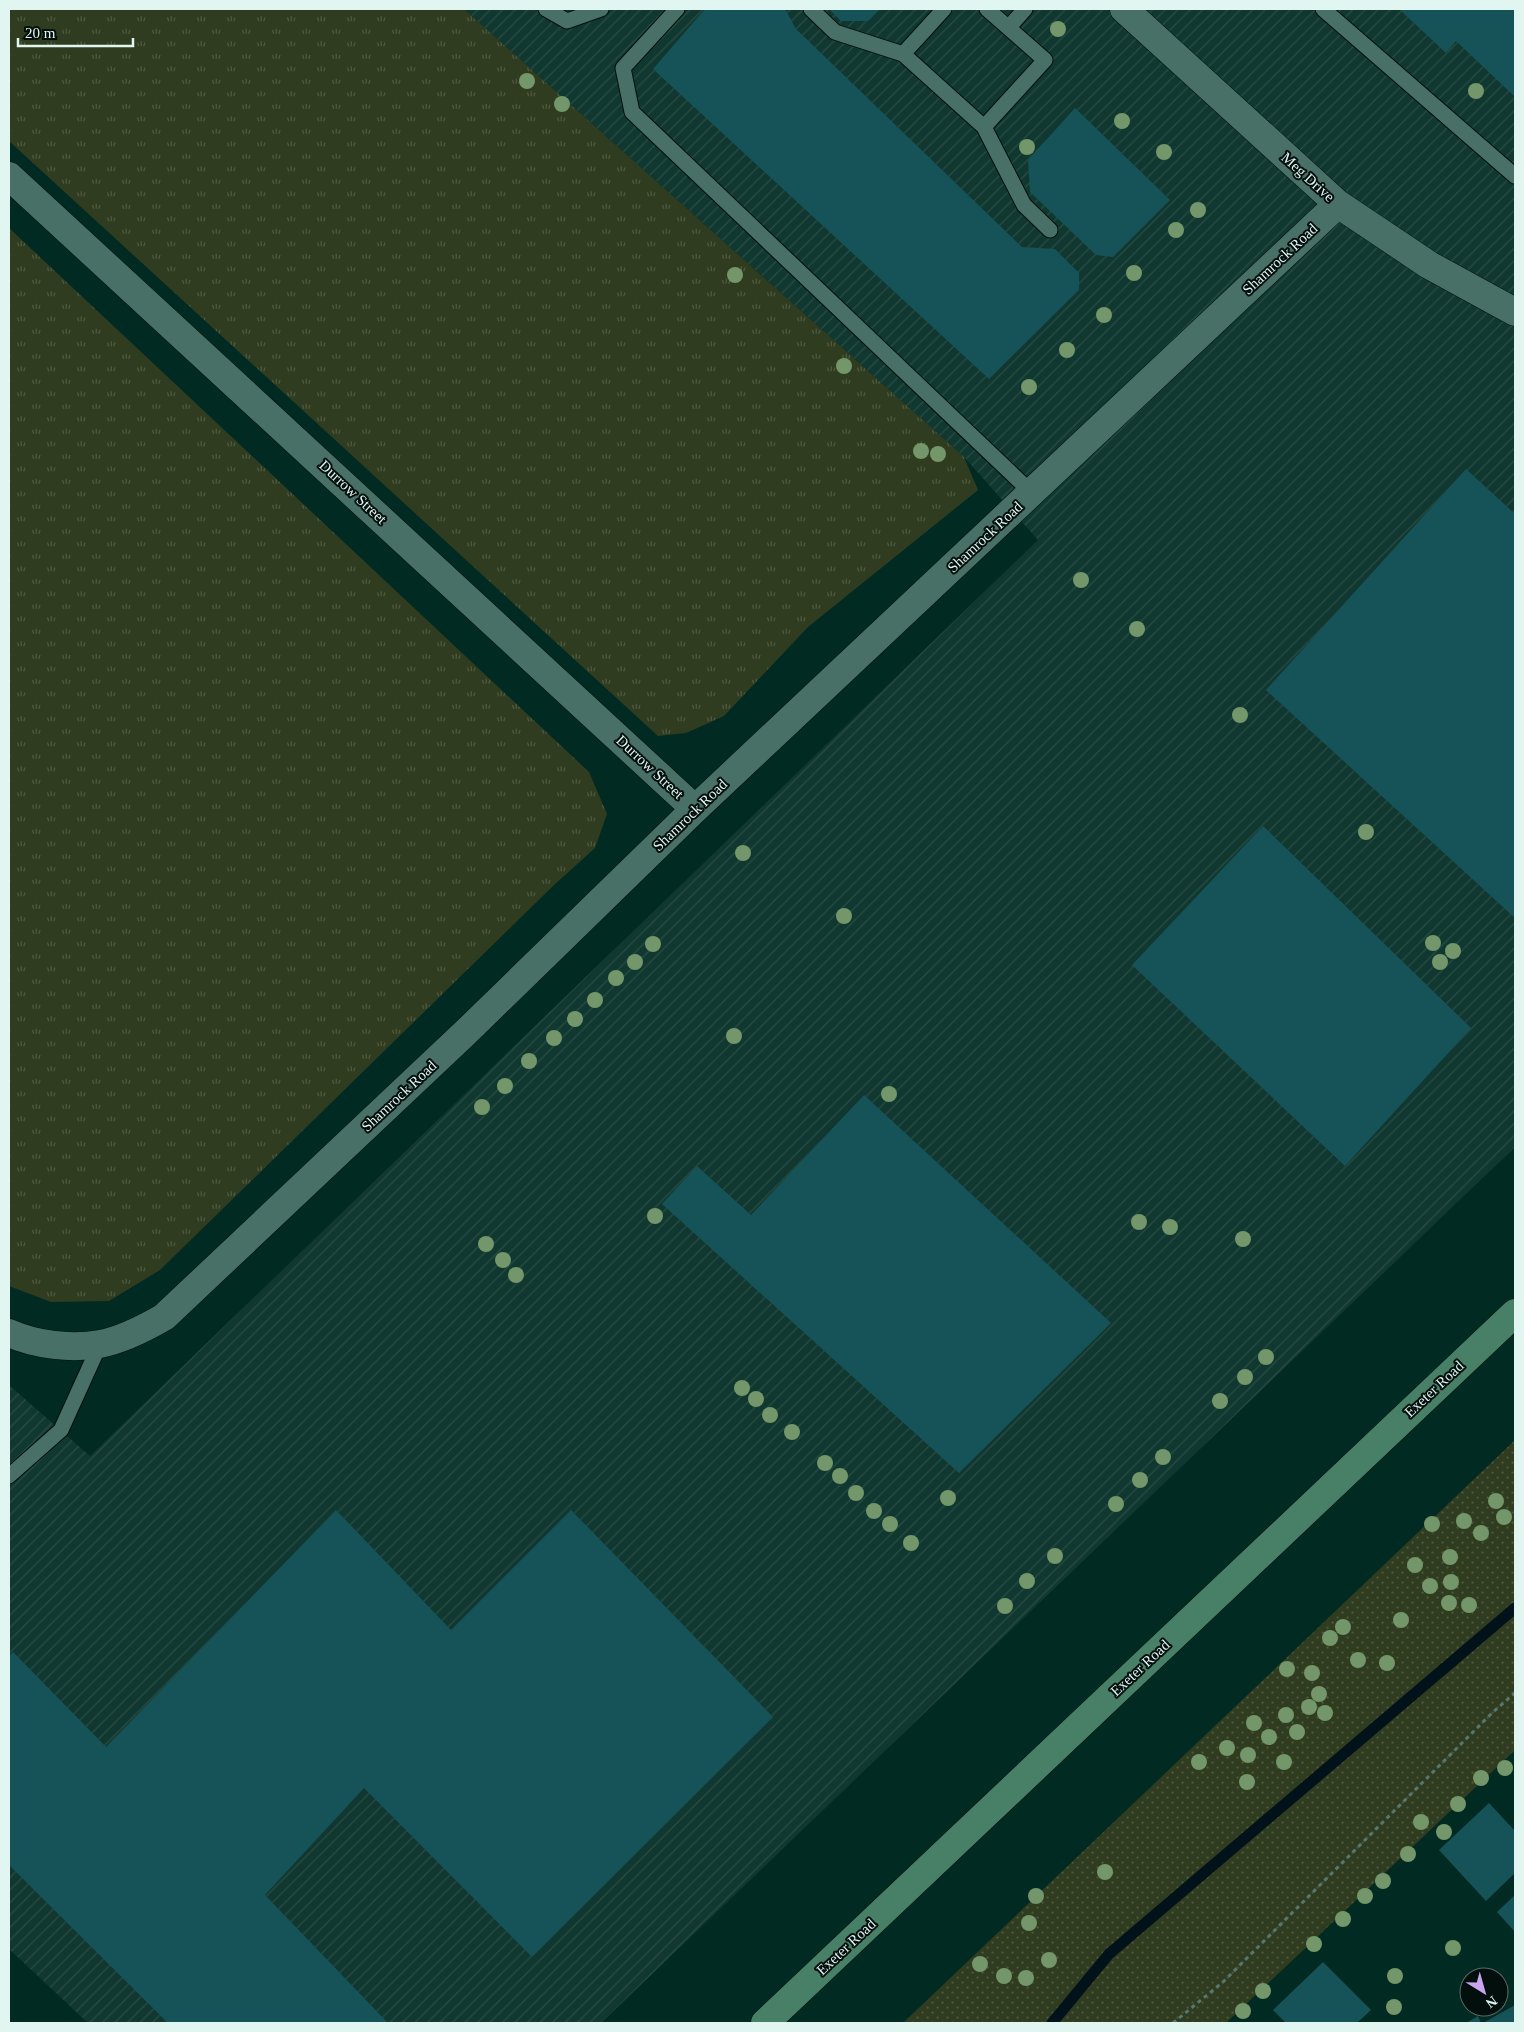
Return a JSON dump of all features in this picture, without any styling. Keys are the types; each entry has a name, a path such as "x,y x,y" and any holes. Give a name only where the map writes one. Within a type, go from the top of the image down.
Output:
{"main road":[{"name":"Exeter Road","path":"765,2023 1515,1313"}],"street":[{"name":"Meg Drive","path":"1124,9 1338,204 1429,265 1515,311"},
{"name":"Durrow Street","path":"9,176 695,809"},
{"name":"Shamrock Road","path":"9,1333 55,1346 100,1344 144,1329 164,1317 465,1033 695,809 1338,204"}],"lane":[{"path":"546,9 567,20 601,9"},
{"path":"676,9 623,68 632,112 1032,493"},
{"path":"811,9 835,32 903,54 984,128 1024,205 1050,230"},
{"path":"903,54 944,9"},
{"path":"984,128 1045,60 987,9"},
{"path":"1009,28 1025,9"},
{"path":"1323,9 1515,176"},
{"path":"9,1476 61,1430 100,1344"}],"path":[{"path":"1173,2023 1223,1982 1493,1712 1515,1693"}],"shaded area":[{"path":"464,9 1515,9 1515,1147 601,2023 88,2023 9,1949 9,1385 90,1456 1038,540 964,457"}],"green space":[{"path":"9,9 464,9 964,457 978,490 808,627 724,716 686,733 658,736 9,141"},
{"path":"9,228 589,772 607,814 595,848 553,886 160,1270 109,1301 51,1302 9,1286"},
{"path":"1515,1440 1515,1750 1226,2023 903,2023"}],"building":[{"path":"705,9 785,9 796,29 1022,247 1055,249 1079,273 1079,290 989,379 653,69"},
{"path":"829,9 880,9 868,21 841,21"},
{"path":"1399,9 1515,9 1515,97 1456,41 1446,53"},
{"path":"1075,108 1170,200 1113,257 1096,255 1030,192 1028,160"},
{"path":"1466,469 1515,514 1515,918 1266,690"},
{"path":"1263,826 1471,1028 1345,1166 1132,965"},
{"path":"864,1095 1111,1323 959,1473 662,1204 697,1166 751,1215"},
{"path":"336,1510 451,1630 571,1510 773,1717 532,1957 364,1788 265,1895 388,2023 168,2023 9,1865 9,1656 13,1652 106,1747"},
{"path":"1489,1803 1515,1831 1515,1873 1486,1901 1439,1850"},
{"path":"1515,1895 1515,1932 1497,1912"},
{"path":"1323,1962 1371,2010 1357,2023 1286,2023 1273,2010"},
{"path":"1515,2005 1515,2023 1483,2023 1494,2017 1509,2017 1509,2008"},
{"path":"1478,2017 1481,2023 1466,2023"}],"waterway":[{"path":"1052,2023 1109,1954 1515,1608"}]}
